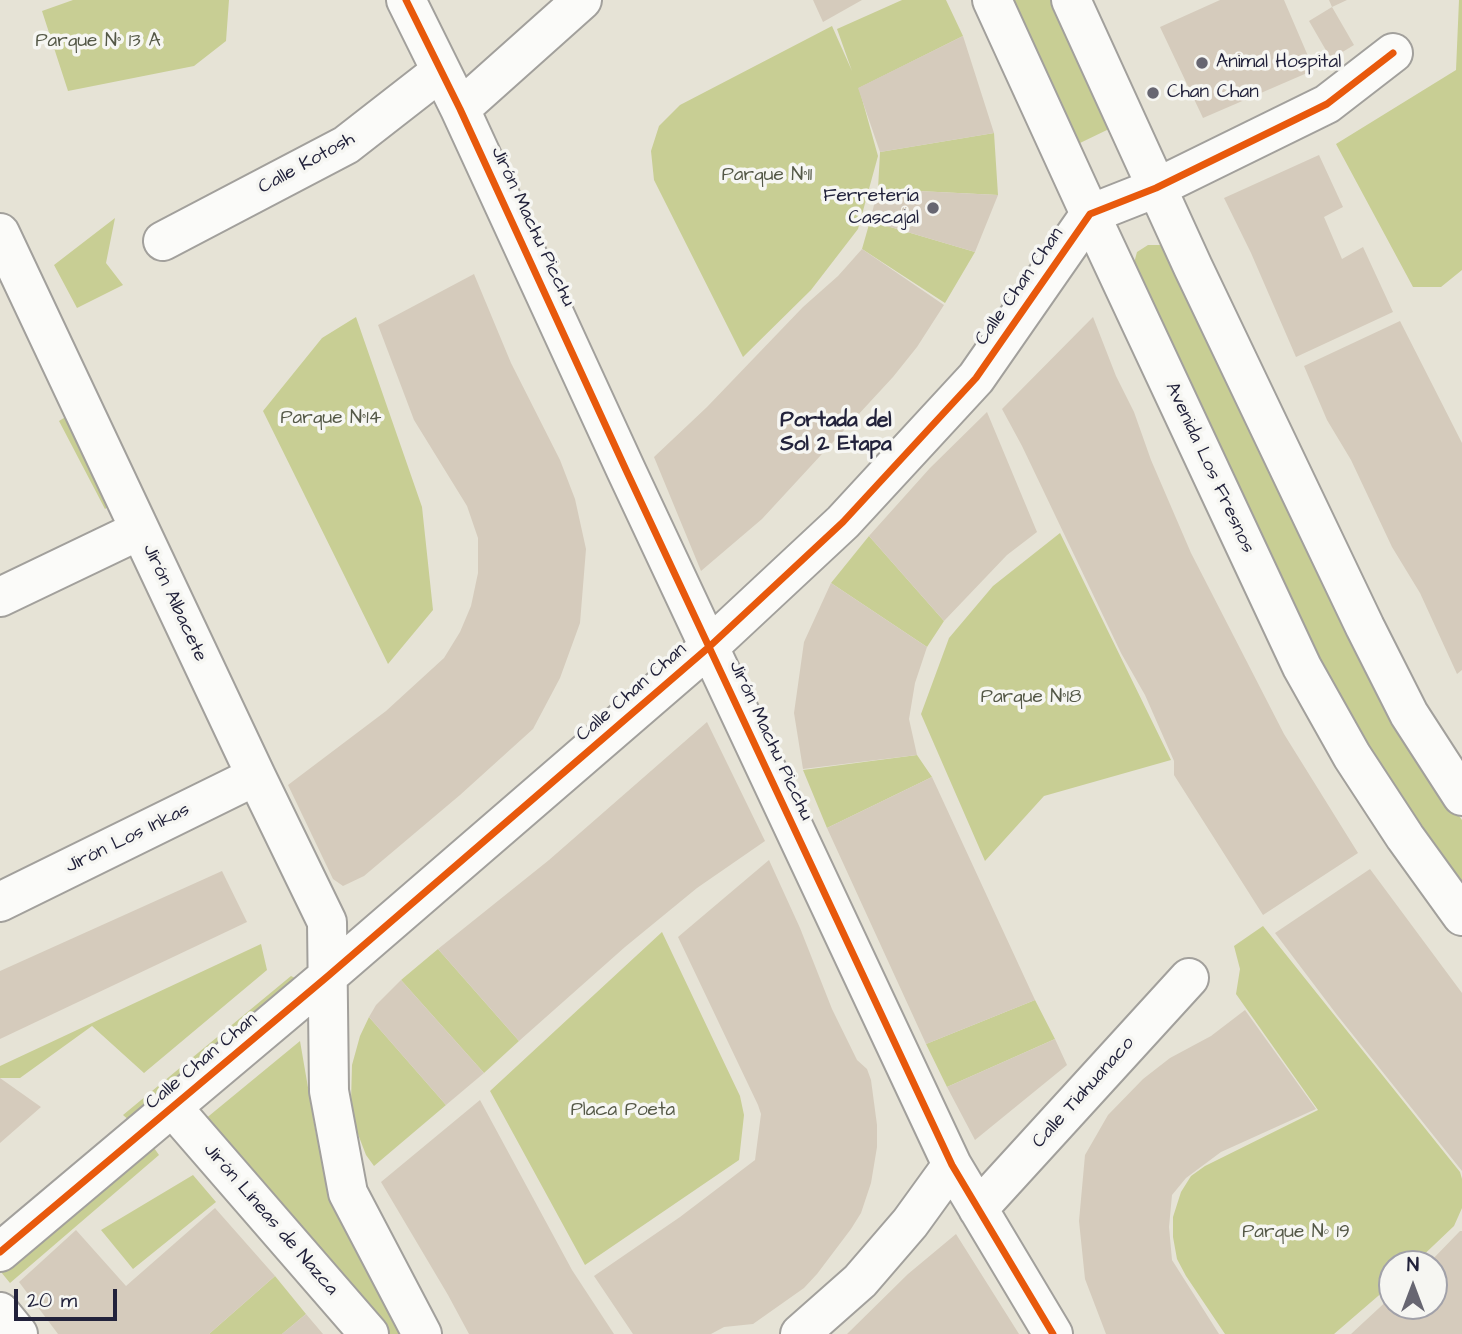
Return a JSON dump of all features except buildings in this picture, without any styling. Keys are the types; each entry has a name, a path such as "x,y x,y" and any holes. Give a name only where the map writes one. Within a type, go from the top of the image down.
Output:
{"street":[{"name":"Jirón Machu Picchu","path":"406,0 460,109 952,1165 1053,1334"},
{"path":"460,109 582,0"},
{"name":"Avenida Los Fresnos","path":"992,0 1302,667 1352,756 1445,896 1462,916"},
{"path":"1070,0 1156,188 1365,627 1409,714 1462,796"},
{"path":"1090,214 1156,188 1327,104 1393,53"},
{"name":"Calle Kotosh","path":"163,241 346,145 441,71"},
{"name":"Calle Chan Chan","path":"0,1252 328,976 709,647 843,522 976,377 1090,214"},
{"name":"Jirón Albacete","path":"0,233 327,922 328,976"},
{"path":"0,597 140,530"},
{"name":"Jirón Los Inkas","path":"0,902 256,776"},
{"path":"328,976 328,1091 348,1193 422,1334"},
{"name":"Calle Tiahuanaco","path":"978,1209 1189,978"},
{"name":"Jirón Líneas de Nazca","path":"172,1107 369,1334"},
{"path":"800,1334 860,1281 910,1223 952,1165"},
{"path":"0,1312 18,1334"}],"green space":[{"name":"Parque N° 13 A","path":"73,0 229,0 226,41 194,66 68,91 42,11"},
{"name":"Parque N°11","path":"902,0 946,0 963,36 859,88 878,156 858,229 811,290 743,357 654,180 651,151 659,126 680,105 832,26 852,71 837,29"},
{"path":"1011,0 1052,0 1108,121 1109,129 1080,143 1075,137"},
{"path":"1459,0 1462,0 1462,270 1441,287 1413,287 1336,144 1456,70"},
{"path":"994,133 998,195 878,189 880,152"},
{"path":"115,218 106,263 123,285 77,308 54,265"},
{"path":"870,221 975,252 945,303 862,249"},
{"path":"1148,245 1160,245 1167,249 1439,788 1462,820 1462,891 1333,687 1134,263 1137,252"},
{"name":"Parque N°14","path":"356,317 422,507 433,610 388,664 263,411 322,338"},
{"path":"72,413 115,501 105,509 59,421"},
{"name":"Parque N°18","path":"1060,533 1171,760 1044,796 985,861 921,714 949,638 993,586"},
{"path":"869,536 944,621 927,647 831,583"},
{"path":"917,755 932,777 827,828 803,770"},
{"name":"Parque Nº 19","path":"1263,926 1460,1172 1462,1179 1462,1208 1454,1226 1429,1250 1378,1250 1378,1296 1334,1334 1225,1334 1177,1259 1173,1217 1181,1192 1191,1176 1205,1166 1318,1110 1236,994 1240,969 1234,946"},
{"name":"Placa Poeta","path":"662,932 740,1096 744,1115 739,1160 585,1265 490,1091"},
{"path":"261,944 267,970 144,1073 92,1026 20,1078 0,1078 0,1066"},
{"path":"438,949 519,1041 484,1073 401,980"},
{"path":"291,976 299,980 131,1122 123,1115"},
{"path":"1035,1000 1055,1039 947,1087 926,1044"},
{"path":"369,1017 446,1105 374,1166 366,1155 356,1129 351,1102 352,1065 360,1036"},
{"path":"300,1041 316,1134 344,1220 405,1334 385,1334 204,1120"},
{"path":"152,1145 159,1155 10,1283 1,1272"},
{"path":"193,1175 216,1202 133,1269 101,1230"},
{"path":"275,1276 306,1314 282,1334 209,1334"}],"cycle path":[{"path":"406,0 460,109 952,1165 1053,1334"},
{"path":"0,1252 328,976 709,647 843,522 976,378 1090,214 1156,188 1327,104 1393,53"}],"place":[{"name":"Animal Hospital","path":"1202,63"},
{"name":"Chan Chan","path":"1153,93"},
{"name":"Ferretería Cascajal","path":"933,208"}],"district":[{"name":"Portada del Sol 2 Etapa","path":"836,434"}]}
